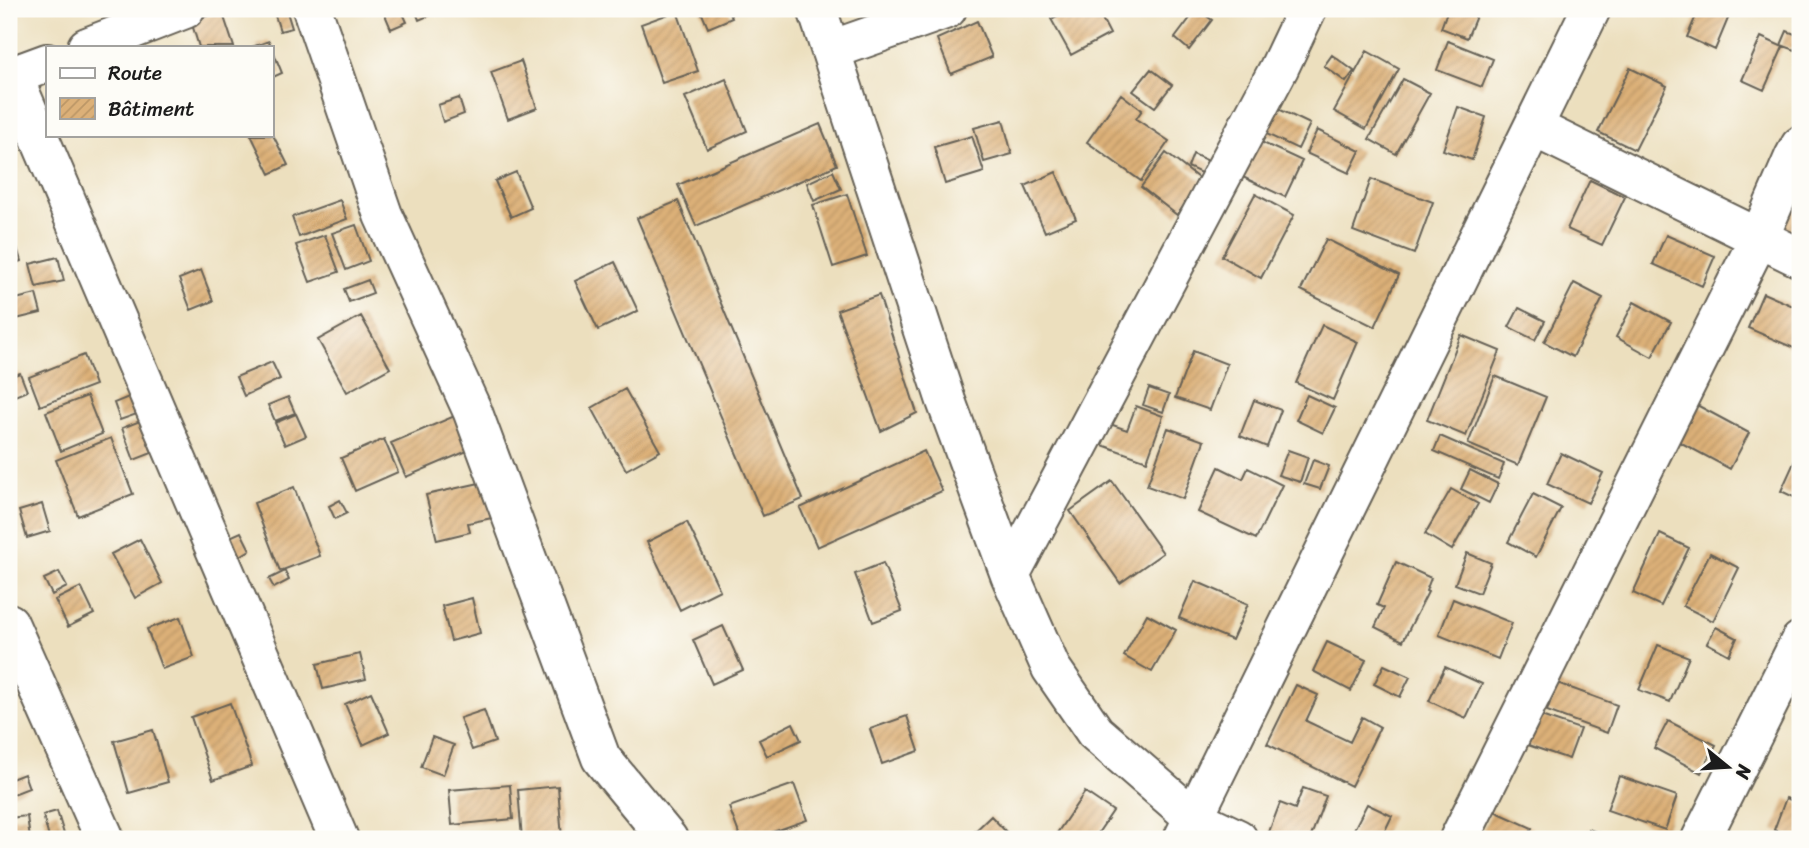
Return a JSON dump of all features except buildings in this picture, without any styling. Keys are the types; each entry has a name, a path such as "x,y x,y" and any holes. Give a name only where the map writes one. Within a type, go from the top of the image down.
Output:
{"street":[{"path":"90,46 185,9"},
{"path":"312,9 383,215 472,410 601,758 668,839"},
{"path":"817,9 946,401 1010,575 1051,668 1095,732 1188,828 1238,839"},
{"path":"831,50 947,9"},
{"path":"1010,575 1273,80 1307,9"},
{"path":"1188,828 1591,9"},
{"path":"23,72 46,128"},
{"path":"1533,127 1800,258"},
{"path":"49,136 339,839"},
{"path":"1459,839 1759,238 1800,146"},
{"path":"9,623 104,839"},
{"path":"1702,839 1800,641"}]}
